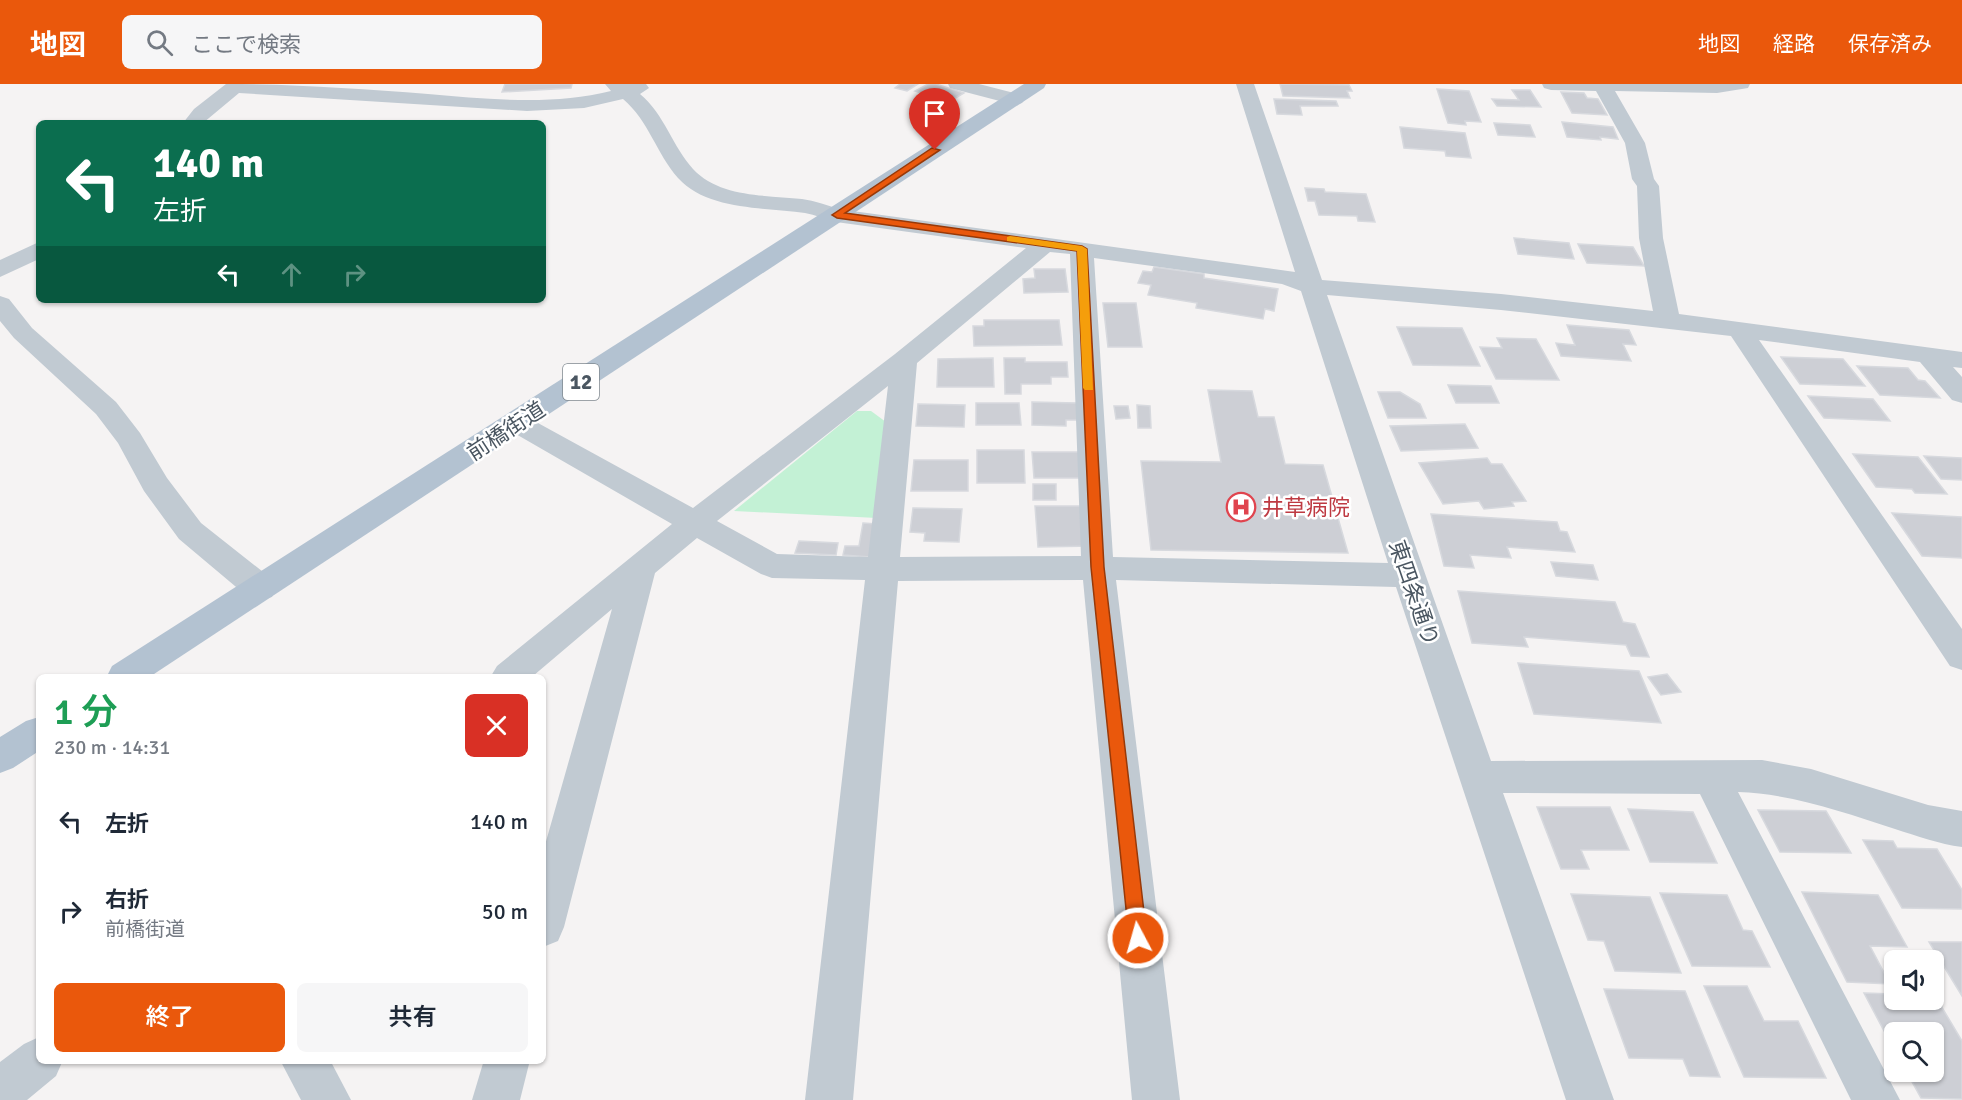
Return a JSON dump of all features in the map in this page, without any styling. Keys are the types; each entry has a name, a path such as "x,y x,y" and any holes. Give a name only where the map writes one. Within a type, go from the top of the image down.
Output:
{"main road":[{"name":"前橋街道","path":"127,674 1026,91"},
{"path":"0,757 36,734"}],"street":[{"path":"195,120 201,112 236,85 484,104 560,104 606,98 621,88 649,84"},
{"path":"957,84 1026,91"},
{"name":"東四条通り","path":"1245,84 1408,575 1590,1100"},
{"path":"1551,84 1717,87 1742,84"},
{"path":"1603,86 1635,143 1643,179 1648,186 1651,238 1667,320"},
{"path":"621,88 654,120 671,157 692,180 706,189 766,204 803,206 837,215 1286,277 1311,286 1501,302 1667,320 1962,360"},
{"path":"511,674 695,522 904,360 1045,244"},
{"path":"1082,249 1098,567 1156,1100"},
{"path":"0,270 36,251"},
{"path":"0,304 23,333 106,408 130,440 155,483 190,531 260,588"},
{"path":"1740,331 1958,638"},
{"path":"1929,356 1962,394"},
{"path":"829,1100 904,360"},
{"path":"517,423 772,566 883,569 1098,567 1408,575"},
{"path":"546,916 640,567"},
{"path":"1477,777 1711,778 1731,774 1785,778 1961,830"},
{"path":"1711,778 1876,1100"},
{"path":"0,1092 36,1063"},
{"path":"305,1064 327,1100"},
{"path":"496,1100 506,1064"}],"green space":[{"path":"857,411 871,411 886,422 877,518 734,511"}],"building":[{"path":"505,84 572,84 571,88 502,92"},
{"path":"900,84 918,84 907,91 895,88"},
{"path":"928,84 936,84 964,93 949,102 915,91"},
{"path":"1280,84 1349,85 1352,91 1347,91 1350,98 1283,96"},
{"path":"1437,89 1469,91 1481,122 1465,121 1466,125 1448,123"},
{"path":"1512,90 1530,90 1541,107 1497,106 1492,99 1519,100"},
{"path":"1561,92 1584,93 1587,98 1598,99 1607,115 1572,113"},
{"path":"1274,99 1336,101 1338,106 1300,106 1302,115 1277,114"},
{"path":"1562,122 1613,127 1618,139 1567,137"},
{"path":"1494,123 1530,125 1535,137 1498,135"},
{"path":"1400,127 1465,133 1471,158 1446,156 1445,151 1404,148"},
{"path":"1305,188 1324,189 1325,192 1366,194 1375,222 1358,221 1357,216 1319,215 1315,201 1308,201"},
{"path":"1514,238 1569,243 1574,259 1518,254"},
{"path":"1578,244 1633,247 1644,266 1587,263"},
{"path":"1154,267 1204,274 1204,278 1278,289 1274,311 1265,309 1263,319 1196,308 1197,303 1148,295 1151,285 1138,283 1143,271 1152,272"},
{"path":"1034,269 1065,269 1068,292 1024,293 1023,279 1035,278"},
{"path":"1103,303 1136,303 1142,347 1108,347"},
{"path":"984,320 1059,320 1062,345 974,346 973,326 984,326"},
{"path":"1567,325 1629,330 1636,345 1623,344 1631,361 1561,356 1556,343 1575,345"},
{"path":"1397,327 1462,328 1480,366 1413,365"},
{"path":"1497,338 1536,339 1559,380 1496,379 1480,347 1502,348"},
{"path":"1781,357 1843,359 1865,386 1800,384"},
{"path":"993,358 994,387 937,387 938,359"},
{"path":"1004,358 1025,358 1025,362 1067,362 1068,377 1051,377 1051,384 1021,384 1021,394 1005,394"},
{"path":"1857,366 1908,368 1918,380 1925,381 1940,398 1880,395"},
{"path":"1448,385 1491,386 1499,403 1456,403"},
{"name":"井草病院","path":"1208,390 1252,391 1258,417 1274,417 1285,464 1323,465 1348,553 1151,550 1141,461 1221,462"},
{"path":"1378,392 1400,392 1420,404 1426,418 1388,418"},
{"path":"1808,396 1873,399 1890,421 1824,418"},
{"path":"1032,402 1077,403 1077,420 1066,420 1066,426 1032,425"},
{"path":"976,403 1019,403 1021,425 976,425"},
{"path":"918,404 965,405 964,427 916,426"},
{"path":"1137,405 1150,406 1151,428 1138,428"},
{"path":"1114,406 1128,406 1130,418 1116,419"},
{"path":"1465,424 1478,448 1401,451 1390,426"},
{"path":"977,450 1024,450 1025,483 977,483"},
{"path":"1032,452 1082,452 1085,478 1034,478"},
{"path":"1853,454 1918,457 1947,494 1915,493 1912,489 1876,487"},
{"path":"1924,456 1962,458 1962,480 1941,479"},
{"path":"1487,458 1491,464 1502,464 1526,501 1512,502 1514,506 1484,509 1479,501 1443,504 1419,463"},
{"path":"914,460 968,460 968,491 911,491"},
{"path":"1033,484 1056,484 1056,500 1033,500"},
{"path":"1035,506 1088,506 1093,546 1038,547"},
{"path":"913,508 962,509 959,542 924,541 925,533 910,532"},
{"path":"1892,513 1962,517 1962,558 1922,556"},
{"path":"1431,514 1557,522 1560,531 1567,532 1575,552 1507,547 1511,558 1470,555 1474,568 1444,566"},
{"path":"863,523 876,524 870,557 843,555 845,546 859,546"},
{"path":"799,541 838,543 836,555 795,553"},
{"path":"1551,562 1593,565 1598,580 1556,576"},
{"path":"1458,591 1615,602 1623,622 1635,624 1649,657 1631,656 1626,645 1524,637 1528,647 1472,643"},
{"path":"1518,663 1639,671 1661,723 1534,714"},
{"path":"1667,674 1681,692 1661,695 1648,677"},
{"path":"1537,807 1610,807 1629,850 1581,850 1589,869 1561,869"},
{"path":"1628,809 1693,812 1717,863 1650,862"},
{"path":"1758,810 1826,811 1851,853 1780,852"},
{"path":"1863,840 1893,841 1897,848 1937,849 1962,890 1962,909 1902,908"},
{"path":"1802,892 1878,895 1907,947 1870,946 1884,973 1884,984 1847,982"},
{"path":"1660,893 1727,895 1743,930 1752,931 1770,967 1692,966"},
{"path":"1571,894 1650,897 1681,973 1615,971 1604,941 1588,940"},
{"path":"1929,942 1962,942 1962,996 1944,967 1944,950 1934,950"},
{"path":"1704,986 1747,986 1764,1021 1798,1021 1826,1078 1744,1077"},
{"path":"1604,989 1685,991 1720,1077 1690,1076 1683,1059 1629,1058"},
{"path":"1864,993 1884,994 1884,1010 1944,1010 1962,1041 1962,1099 1921,1098 1912,1082 1944,1082 1944,1022 1884,1022 1884,1031"}],"slow traffic":[{"path":"1010,239 1082,249 1089,388"}],"place":[{"name":"井草病院","path":"1241,507"}],"route":[{"path":"935,150 837,215 1082,249 1098,567 1138,938"}]}
